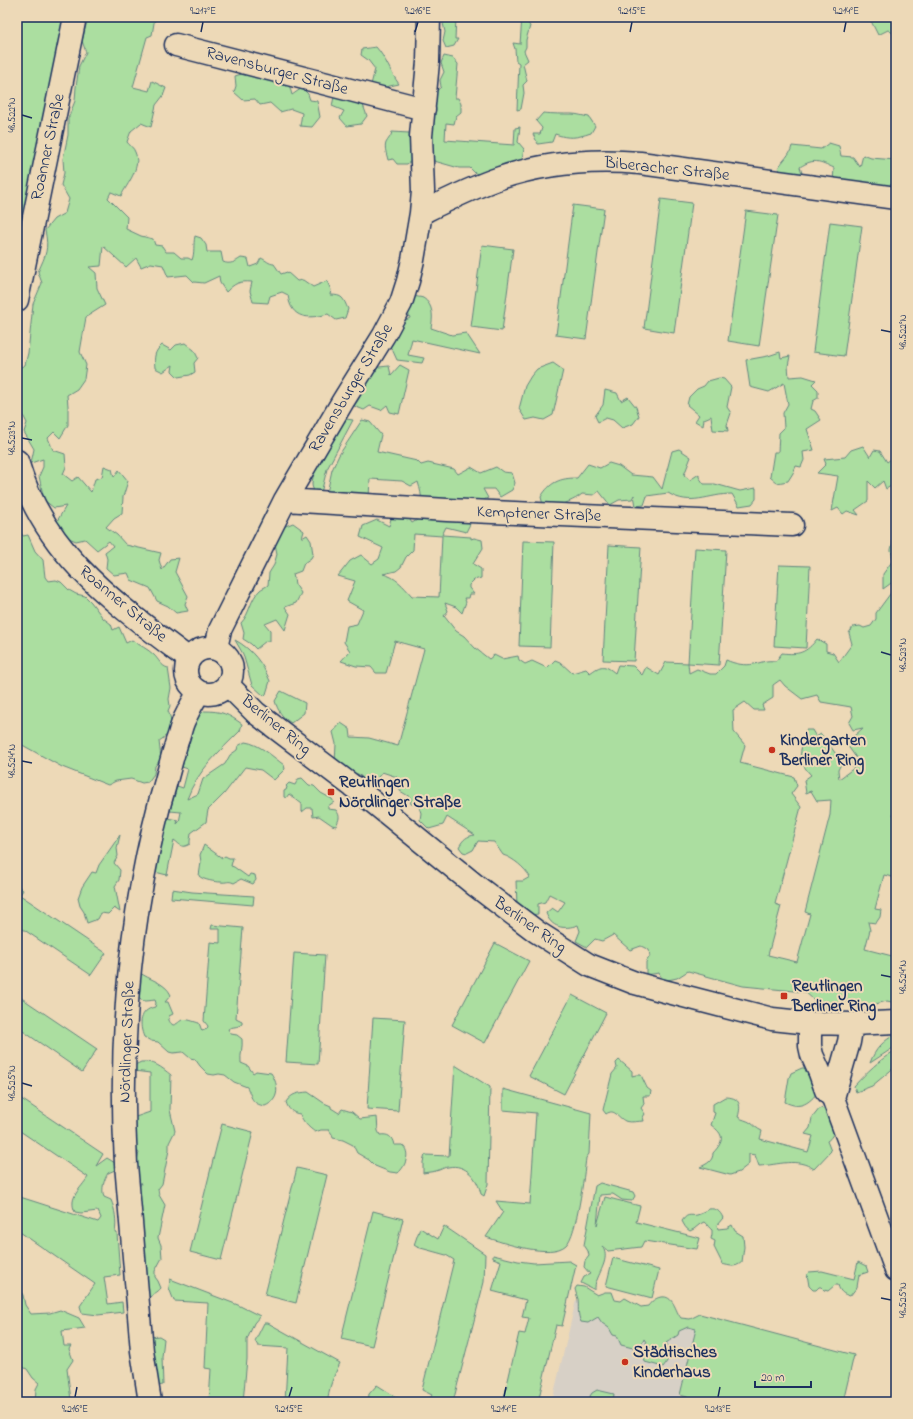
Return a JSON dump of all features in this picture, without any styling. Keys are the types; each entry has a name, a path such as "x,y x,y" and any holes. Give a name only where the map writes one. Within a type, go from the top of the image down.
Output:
{"street":[{"name":"Roanner Straße","path":"17,300 75,17"},
{"name":"Ravensburger Straße","path":"216,648 220,630 285,500 343,401 384,335 401,303 413,260 421,213 423,171 421,142 428,62 429,17"},
{"name":"Ravensburger Straße","path":"176,45 424,109"},
{"name":"Biberacher Straße","path":"421,213 461,194 501,178 541,168 587,162 609,161 648,164 896,198"},
{"name":"Roanner Straße","path":"17,461 23,482 47,529 77,566 95,585 189,658"},
{"name":"Kemptener Straße","path":"285,500 447,510 792,525"},
{"path":"199,692 189,682 186,676 189,658 193,653 200,649 208,647 216,648"},
{"name":"Berliner Ring","path":"199,692 214,694 221,691 232,679 232,664 223,651 216,648"},
{"name":"Berliner Ring","path":"228,685 256,713 362,794 474,885 542,936 589,965 635,983 772,1019 810,1023 852,1024 896,1022"},
{"name":"Nördlinger Straße","path":"150,1402 142,1351 124,1135 125,1044 128,992 134,930 148,849 170,764 184,720 199,692"},
{"path":"810,1023 810,1046 812,1055 826,1090 833,1098 896,1270"},
{"path":"833,1098 849,1042 852,1024"}],"shaded area":[{"name":"Städtisches Kinderhaus","path":"576,1300 696,1329 678,1402 552,1402"}],"green space":[{"path":"17,17 75,17 17,300"},
{"path":"88,17 155,17 152,35 147,37 133,87 149,91 152,81 166,88 163,96 156,105 151,127 141,123 131,131 127,142 133,148 137,158 137,164 130,181 121,196 111,192 108,198 127,217 126,229 141,236 153,239 155,245 162,246 166,252 174,252 181,258 188,258 192,260 195,236 201,238 206,245 207,252 221,252 223,262 235,262 241,258 248,259 250,267 258,264 261,258 274,264 281,274 287,272 297,281 303,280 313,287 327,281 331,290 330,295 342,298 348,309 345,318 336,320 328,314 314,317 302,316 293,309 288,295 282,292 270,296 268,303 253,302 250,291 252,282 238,283 226,292 220,283 219,276 204,283 194,282 187,275 168,277 163,265 151,263 141,267 136,258 126,267 103,246 101,266 89,267 96,273 97,288 105,305 86,317 80,352 86,365 84,379 77,389 67,395 68,425 60,438 54,432 48,438 53,450 65,454 66,467 63,474 72,481 78,477 91,492 95,479 102,477 104,466 112,469 114,477 119,470 128,481 123,497 122,513 114,518 106,527 117,535 126,545 161,553 159,560 162,570 170,559 179,558 175,572 188,596 185,604 188,611 176,613 168,606 157,601 150,588 131,580 128,573 114,575 106,568 107,559 105,552 113,546 109,541 97,550 85,539 76,541 64,536 61,526 57,521 66,506 54,508 44,500 39,476 43,467 43,459 31,463 34,449 24,432 27,423 21,410 18,397 17,369 25,365 28,353 33,304 42,283 38,272 47,247 45,230 54,219 65,213 69,199 61,185 64,173 63,159 68,135 68,119 75,101 79,66 86,52 82,41"},
{"path":"445,17 456,17 455,39 458,39 454,46 446,48 443,41 445,32 443,23"},
{"path":"522,17 527,17 526,21 530,26 524,51 528,60 523,64 527,81 523,85 524,93 521,109 517,110 519,63 516,61 513,43 520,44"},
{"path":"869,17 896,17 896,35 888,30 878,35"},
{"path":"376,47 399,84 385,87 371,85 375,69 368,60 361,55 362,49"},
{"path":"444,56 453,58 458,64 455,98 458,98 461,104 461,112 456,116 454,124 446,123 445,140 514,145 515,128 520,127 518,142 524,149 521,165 486,176 475,173 470,168 459,168 434,161 433,158 426,152 434,93 441,87 440,80 444,72 441,63"},
{"path":"245,73 264,80 274,79 289,84 292,95 302,88 308,94 310,100 317,101 320,117 312,127 300,126 302,113 291,109 280,112 270,103 260,105 255,99 243,100 234,92 236,86 235,76"},
{"path":"334,97 352,100 363,105 367,116 361,124 347,126 340,118 344,111 332,106"},
{"path":"543,113 574,114 589,117 595,126 591,133 586,135 564,137 555,134 552,142 538,144 533,134 540,134 542,128 536,121"},
{"path":"392,132 409,133 416,140 416,157 407,164 397,164 393,159 388,160 385,145"},
{"path":"829,143 839,146 841,156 853,157 860,167 863,155 871,158 896,160 896,192 833,181 834,168 820,162 809,162 805,164 800,167 803,176 788,179 778,168 788,155 792,146 821,149"},
{"path":"661,199 692,203 674,333 644,328"},
{"path":"573,205 604,209 586,339 556,335"},
{"path":"746,211 778,215 759,346 728,341"},
{"path":"830,222 862,226 844,356 813,352"},
{"path":"482,245 513,249 502,331 471,327"},
{"path":"414,296 423,298 429,304 432,312 431,328 452,335 466,333 480,354 412,339 408,355 424,358 422,363 397,360 392,349 388,345 398,324 410,318 407,310"},
{"path":"185,343 194,350 198,358 194,363 195,372 190,375 178,377 172,371 173,365 163,372 155,368 155,355 157,350 162,345 171,350 176,345"},
{"path":"780,352 781,358 790,356 788,366 789,377 803,376 816,380 812,384 818,390 818,398 813,401 811,409 815,411 821,420 807,429 814,450 803,452 804,460 801,467 796,466 788,481 777,483 770,477 774,452 778,452 779,433 784,428 783,413 788,404 784,383 769,392 750,387 746,360"},
{"path":"553,363 563,370 553,415 544,420 535,418 526,420 519,409 525,386 537,369"},
{"path":"400,365 409,370 399,414 390,412 387,405 381,410 370,406 364,410 354,406 363,391 367,373 379,367 389,366 391,375"},
{"path":"719,378 724,379 731,387 727,407 731,413 727,425 728,431 713,430 711,416 704,419 703,426 695,421 699,415 687,405 689,397 697,389 704,386 708,381"},
{"path":"605,390 617,393 621,401 628,397 636,407 639,416 633,424 622,428 613,420 606,418 598,422 595,416 603,405"},
{"path":"346,419 353,420 327,469 321,493 315,492 312,484 316,469 320,460"},
{"path":"362,420 370,422 381,435 377,452 417,461 421,465 428,463 454,469 458,474 471,467 481,473 496,467 503,472 512,473 515,483 512,490 500,497 494,489 483,489 488,498 481,501 466,517 470,524 466,532 446,527 442,535 471,537 471,539 474,538 482,540 483,548 473,564 481,569 481,578 474,580 469,585 469,588 474,594 469,594 468,598 464,598 466,602 462,613 456,607 445,603 448,611 444,616 456,631 464,636 475,648 489,659 494,655 502,659 518,656 519,660 525,664 532,661 547,668 555,660 560,662 572,673 586,669 590,673 597,668 605,667 615,673 618,665 633,666 642,675 646,667 659,675 666,662 688,663 689,673 697,669 710,674 716,674 724,666 726,660 736,664 747,665 766,661 776,661 782,653 793,654 806,650 817,639 826,644 826,651 833,653 839,662 852,644 849,633 853,627 860,626 864,628 871,626 876,619 876,613 896,586 896,802 893,815 896,816 896,842 893,854 896,855 896,878 884,875 875,909 881,910 880,917 876,923 868,922 870,930 865,949 896,957 896,1003 887,1001 861,1008 845,1001 832,1008 820,1009 814,1000 805,992 743,986 688,971 677,978 663,981 659,973 646,975 646,962 650,956 649,950 641,946 630,950 613,935 602,941 595,939 587,947 576,941 580,931 578,925 573,927 563,927 555,925 551,922 546,913 552,908 558,912 565,902 549,894 545,902 538,904 538,914 530,915 517,905 516,881 523,881 530,877 525,870 511,858 503,855 494,842 478,841 473,850 467,853 463,852 459,847 462,842 467,837 475,835 447,817 443,825 429,829 420,820 421,813 418,804 411,804 410,797 400,791 397,777 382,772 376,780 368,782 358,774 348,775 335,763 336,744 333,732 341,723 350,729 351,737 369,738 398,746 424,649 395,641 386,673 376,673 371,667 356,666 341,661 350,651 344,642 347,626 357,624 363,610 347,601 355,581 338,576 350,561 361,555 372,564 379,559 383,548 360,537 363,526 377,520 389,526 392,515 401,507 412,523 419,519 422,500 418,482 411,486 402,481 370,479 369,497 327,493 332,470 339,455","holes":["414,534 442,536 439,597 412,596 396,580 383,574 396,571 401,567 406,557 413,550","780,680 785,686 802,699 817,695 821,702 851,707 853,716 849,723 853,730 863,728 845,742 857,759 849,761 854,768 839,779 838,770 842,762 821,734 816,737 812,730 806,730 801,749 801,759 811,775 804,780 806,793 811,791 817,801 831,800 830,815 805,912 810,914 797,962 768,955 781,906 775,904 801,807 791,794 797,786 794,777 740,763 745,745 734,732 733,710 745,702 754,710 764,710 762,705 773,698 773,685"]},
{"path":"863,446 870,457 874,450 880,451 887,462 895,456 896,483 886,489 883,481 875,488 868,481 868,501 855,510 859,515 847,511 843,514 838,508 832,511 838,476 817,473 826,464 824,459 845,457 851,450"},
{"path":"679,449 691,457 684,475 690,480 699,474 699,477 704,484 715,484 740,491 756,488 756,499 752,504 739,506 732,494 700,499 684,499 668,493 647,496 644,505 636,506 634,495 632,499 619,500 610,505 599,491 594,495 582,494 554,508 543,505 541,497 552,484 565,479 577,478 588,464 600,468 609,463 619,466 631,475 653,477 662,489 672,451"},
{"path":"293,523 304,531 302,538 307,535 311,541 313,554 311,558 304,563 301,571 293,574 295,584 301,593 296,603 285,607 290,614 285,630 277,619 265,624 270,630 270,641 266,641 256,649 243,639 244,633 241,623 257,594 261,589 268,585 269,573 274,565 277,554 274,538 283,527"},
{"path":"17,527 23,536 28,535 35,551 43,560 45,577 48,581 56,580 61,582 69,590 76,594 85,596 103,618 111,624 113,630 119,627 126,643 132,640 152,653 168,668 171,688 169,699 170,706 168,711 171,724 169,732 159,741 161,759 155,766 154,774 148,782 142,783 131,779 116,781 108,785 62,767 17,742"},
{"path":"896,540 896,584 894,581 883,589 883,574 893,560 891,550 893,541"},
{"path":"523,541 554,542 550,647 519,646"},
{"path":"609,545 641,547 634,661 603,660"},
{"path":"695,548 726,550 719,665 688,663"},
{"path":"779,565 810,566 806,648 774,646"},
{"path":"235,640 252,652 267,675 270,681 264,696 252,685 243,654"},
{"path":"281,691 305,703 304,713 291,723 281,714 275,701"},
{"path":"204,711 224,714 242,724 240,731 209,762 191,789 187,799 198,794 203,779 225,764 230,755 237,750 238,746 245,742 256,745 266,751 284,765 285,769 274,780 261,770 245,767 224,794 208,810 206,822 191,833 190,844 183,846 174,840 167,875 155,872 167,818 178,820 177,824 179,822 181,812 170,811 177,786 183,788 188,769 182,767 194,724"},
{"path":"302,778 309,785 314,786 321,793 332,799 334,802 328,806 328,809 336,810 339,814 339,820 336,826 319,816 313,817 312,808 307,808 302,812 302,804 289,794 286,798 284,797 286,786 289,783 295,785 298,779"},
{"path":"120,835 117,848 118,856 114,863 120,870 119,880 115,886 120,912 114,908 108,914 101,913 98,919 87,923 78,898 82,887 92,872 96,873 99,865"},
{"path":"204,845 222,858 225,856 233,858 231,866 248,877 250,874 255,875 256,880 253,884 241,879 234,883 206,880 199,876 201,862 200,855"},
{"path":"17,885 23,890 20,895 106,953 91,975 17,925"},
{"path":"172,889 192,892 254,896 253,905 171,898"},
{"path":"212,925 243,928 236,1018 242,1021 242,1024 228,1029 231,1034 237,1035 242,1039 241,1063 248,1066 253,1073 256,1071 271,1073 276,1082 276,1096 265,1106 254,1102 247,1087 234,1082 225,1075 208,1074 195,1059 190,1058 183,1052 169,1052 158,1042 151,1041 144,1037 142,1032 141,1023 143,1015 146,1011 155,1007 156,1003 155,1000 142,1000 136,995 139,972 161,984 171,995 165,1002 168,1002 173,1014 169,1017 173,1025 185,1019 199,1023 202,1031 207,1029 208,1026 204,1021 210,942 220,943 220,929 211,929"},
{"path":"495,943 529,961 485,1043 452,1025"},
{"path":"294,953 325,955 318,1064 286,1062"},
{"path":"17,995 97,1049 82,1072 17,1027"},
{"path":"572,995 606,1013 564,1094 529,1076"},
{"path":"373,1018 405,1020 398,1111 367,1109"},
{"path":"896,1034 896,1046 870,1063 880,1046"},
{"path":"896,1050 896,1066 872,1086 856,1092 854,1086 879,1062"},
{"path":"619,1060 632,1071 632,1076 641,1075 647,1088 651,1091 650,1096 643,1096 644,1104 641,1108 645,1114 643,1117 644,1121 627,1122 612,1112 606,1114 603,1110 612,1074 617,1068 616,1063"},
{"path":"141,1062 154,1064 161,1067 171,1075 170,1110 175,1131 169,1143 162,1184 158,1189 159,1195 165,1205 158,1238 161,1245 162,1258 155,1271 155,1277 161,1288 150,1297 145,1295 135,1194 141,1184 137,1178 137,1162 139,1153 133,1146 127,1120 150,1112 150,1073 134,1071 135,1065"},
{"path":"455,1065 490,1087 488,1184 484,1196 481,1194 477,1183 470,1173 460,1167 447,1167 423,1173 423,1162 425,1155 449,1156"},
{"path":"802,1068 808,1068 819,1091 812,1099 804,1104 796,1105 785,1102 791,1073"},
{"path":"503,1089 591,1113 589,1154 586,1158 577,1218 570,1239 566,1245 559,1249 539,1250 515,1246 486,1237 503,1212 496,1201 530,1204 536,1113 503,1110"},
{"path":"308,1092 331,1106 331,1108 339,1113 342,1109 352,1112 360,1119 377,1117 378,1131 380,1135 389,1136 394,1145 402,1145 405,1148 407,1155 401,1170 398,1173 390,1172 375,1166 369,1160 357,1153 353,1145 343,1140 333,1138 329,1130 315,1132 310,1128 304,1122 300,1114 291,1110 286,1102 293,1095"},
{"path":"17,1096 103,1154 96,1166 107,1158 115,1163 115,1170 108,1173 104,1182 103,1191 104,1197 111,1200 115,1211 115,1232 117,1233 120,1275 104,1277 108,1304 122,1302 123,1312 98,1315 82,1313 80,1306 95,1284 17,1230 17,1196 98,1222 101,1218 98,1211 81,1213 75,1212 73,1207 76,1194 88,1177 17,1129"},
{"path":"725,1097 734,1098 738,1102 740,1108 738,1117 749,1122 762,1131 760,1139 808,1152 813,1136 805,1134 810,1128 812,1118 820,1108 824,1109 832,1107 836,1131 827,1141 831,1151 814,1169 801,1163 759,1166 755,1155 749,1154 749,1164 739,1172 730,1175 700,1167 711,1160 713,1153 721,1142 721,1135 711,1125 715,1113 713,1112 713,1104"},
{"path":"222,1124 253,1132 221,1260 190,1252"},
{"path":"297,1168 327,1175 296,1303 265,1295"},
{"path":"600,1183 633,1192 635,1196 632,1201 622,1200 613,1194 600,1195 597,1225 605,1197 640,1206 636,1222 700,1238 697,1249 644,1241 641,1247 608,1251 602,1246 605,1259 595,1285 595,1290 581,1283 584,1277 590,1274 584,1267 585,1261 589,1256 584,1245 595,1186"},
{"path":"709,1209 718,1210 723,1218 717,1225 718,1229 727,1228 732,1225 735,1231 743,1236 744,1247 742,1262 739,1264 732,1266 722,1264 714,1247 715,1241 711,1239 712,1230 704,1222 690,1231 686,1228 682,1221 688,1215 697,1215"},
{"path":"373,1211 403,1219 372,1346 341,1339"},
{"path":"444,1226 485,1254 484,1282 453,1402 428,1402 432,1395 422,1390 454,1260 446,1255 414,1245 420,1228 438,1239"},
{"path":"493,1255 534,1263 569,1261 576,1265 562,1326 556,1325 538,1402 503,1402 519,1333 525,1334 529,1318 522,1317 526,1300 492,1291 501,1261 493,1258"},
{"path":"613,1258 659,1270 652,1298 606,1286"},
{"path":"858,1262 866,1266 868,1272 859,1275 857,1287 850,1296 842,1292 838,1285 835,1285 828,1291 821,1287 813,1290 809,1286 807,1274 809,1272 822,1271 854,1279"},
{"path":"170,1279 238,1305 260,1316 254,1323 247,1340 247,1359 243,1402 209,1402 211,1369 205,1368 208,1303 174,1301 169,1288"},
{"path":"17,1286 23,1295 25,1305 31,1314 50,1313 60,1310 79,1318 85,1328 62,1331 64,1346 71,1346 69,1349 73,1360 67,1369 71,1400 77,1399 80,1402 35,1402 36,1389 39,1383 33,1378 27,1369 21,1366 17,1360"},
{"path":"577,1286 584,1287 597,1295 605,1292 612,1292 615,1300 621,1301 625,1298 641,1307 648,1306 657,1298 665,1297 669,1298 674,1304 681,1318 690,1319 700,1314 854,1355 843,1402 704,1402 680,1395 696,1329 688,1327 679,1331 678,1335 666,1343 669,1347 668,1357 663,1367 645,1362 643,1353 647,1348 644,1339 641,1346 637,1349 621,1345 617,1336 613,1335 609,1328 602,1323 598,1317 588,1323 581,1322 575,1289"},
{"path":"264,1323 268,1323 340,1363 330,1387 328,1402 285,1402 288,1348 258,1346 255,1341"},
{"path":"159,1336 164,1339 162,1357 163,1385 157,1386 150,1337"},
{"path":"377,1385 404,1402 368,1402 369,1394"},
{"path":"597,1390 614,1394 613,1402 592,1402 590,1396"}],"place":[{"name":"Kindergarten Berliner Ring","path":"772,750"},
{"name":"Reutlingen Nördlinger Straße","path":"331,792"},
{"name":"Reutlingen Berliner Ring","path":"784,996"},
{"name":"Städtisches Kinderhaus","path":"625,1362"}]}
